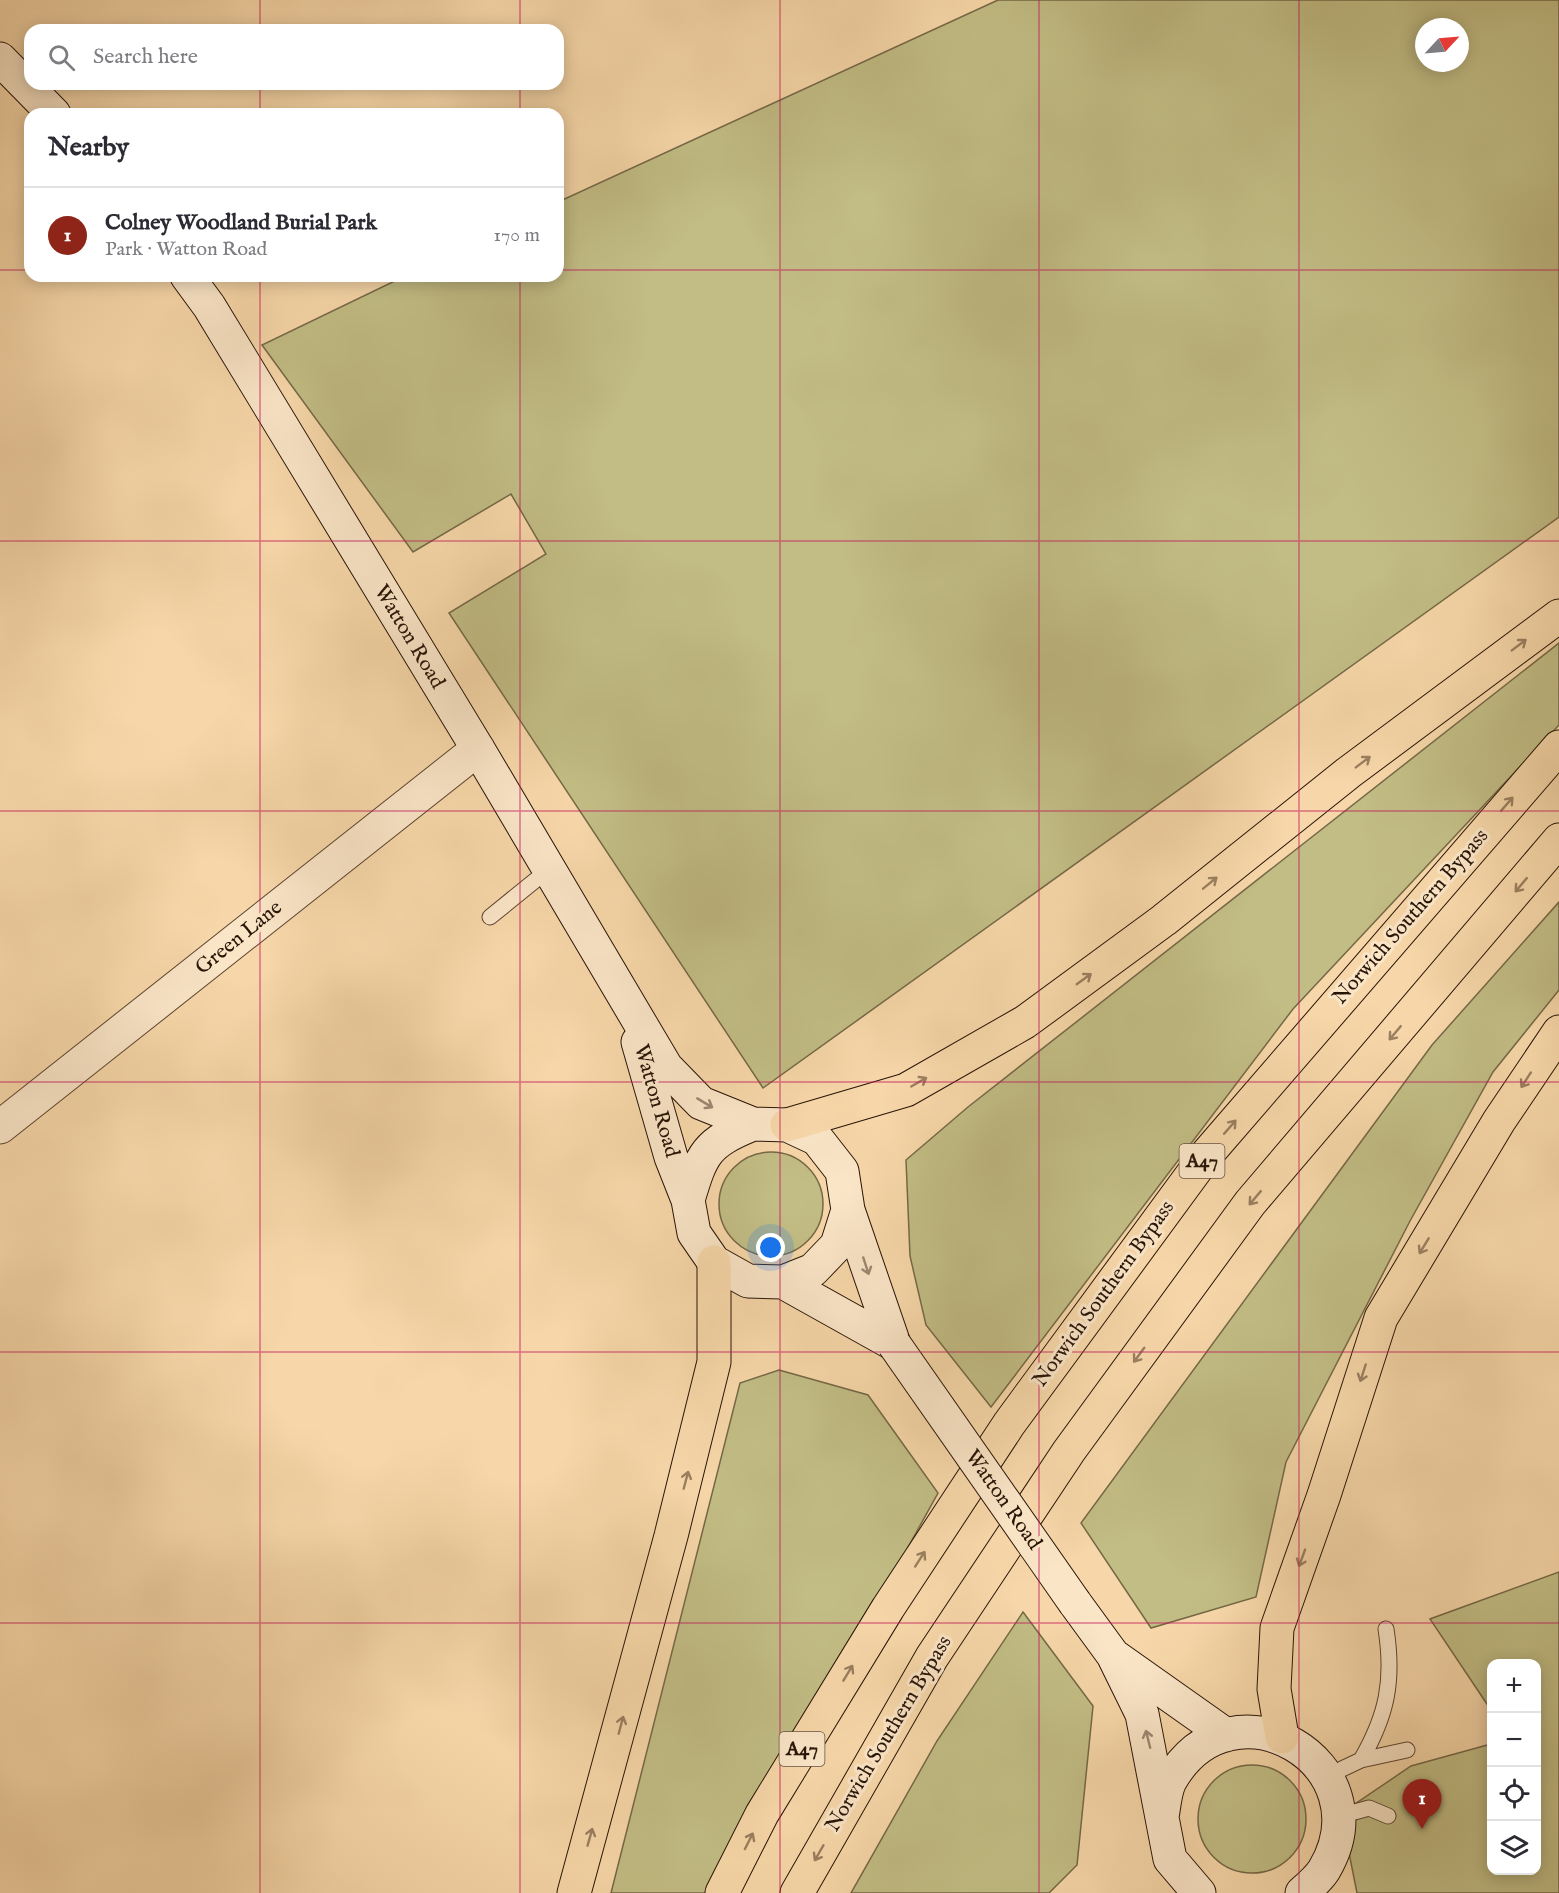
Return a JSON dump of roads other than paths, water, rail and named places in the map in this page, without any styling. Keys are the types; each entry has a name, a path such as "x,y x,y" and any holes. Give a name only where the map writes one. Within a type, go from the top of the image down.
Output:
{"highway":[{"path":"787,1125 906,1090 1025,1022 1164,920 1348,773 1559,616"},
{"name":"Norwich Southern Bypass","path":"722,1893 762,1814 882,1617 1016,1414 1208,1153 1559,747"},
{"name":"Norwich Southern Bypass","path":"798,1893 932,1657 1069,1451 1250,1203 1559,840"},
{"path":"1282,1737 1274,1689 1277,1628 1324,1496 1381,1318 1500,1121 1559,1032"},
{"path":"574,1893 665,1558 714,1362 714,1262"}],"main road":[{"path":"0,59 24,83"},
{"path":"30,90 48,108"},
{"name":"Watton Road","path":"191,282 209,306 478,749 666,1067 701,1103 753,1124 787,1125 817,1139 842,1170 848,1210 894,1344 1113,1655 1142,1714 1152,1754 1170,1859 1199,1893"},
{"name":"Green Lane","path":"0,1127 478,749"},
{"name":"Watton Road","path":"626,1002 671,1157 688,1200 694,1233 714,1262 748,1281 783,1282 813,1270 837,1245 848,1210"},
{"name":"Watton Road","path":"688,1200 700,1161 723,1136 753,1124"},
{"name":"Watton Road","path":"783,1282 894,1344"},
{"name":"Watton Road","path":"1113,1655 1226,1735"},
{"name":"Watton Road","path":"1162,1817 1170,1783 1192,1753 1226,1735 1251,1731 1282,1737 1309,1753 1328,1776 1340,1816 1335,1848 1319,1886"}],"lane":[{"path":"490,917 548,870"},
{"path":"1361,1760 1376,1734 1387,1701 1390,1658 1386,1629"},
{"path":"1328,1776 1361,1760 1407,1750"},
{"path":"1340,1816 1369,1808 1388,1816"}],"place":[{"name":"Colney Woodland Burial Park","path":"1422,1829"}]}
